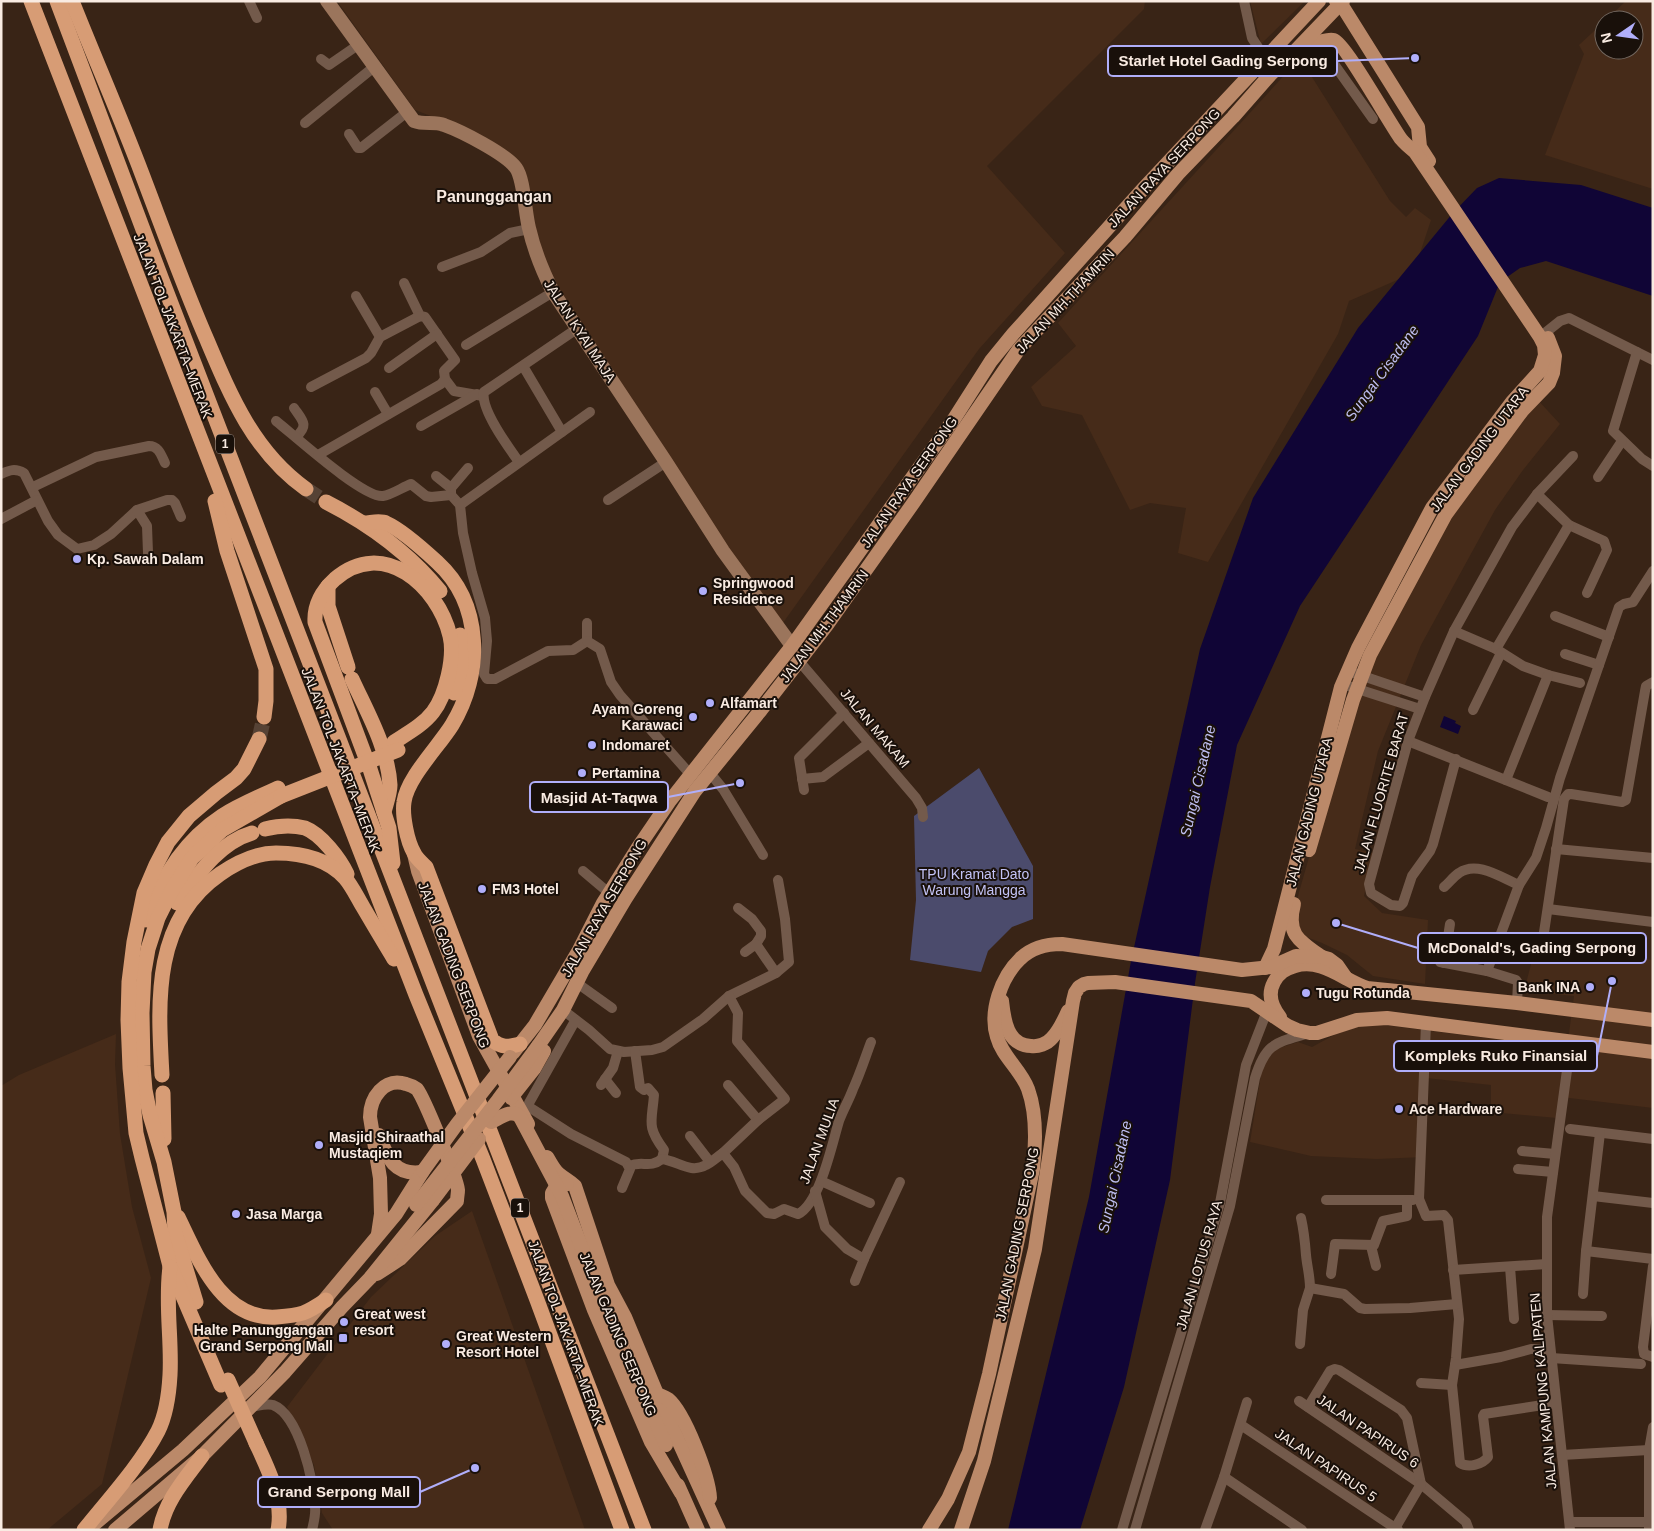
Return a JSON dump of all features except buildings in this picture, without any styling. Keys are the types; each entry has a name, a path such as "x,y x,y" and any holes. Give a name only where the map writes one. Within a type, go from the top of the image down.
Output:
{"highway":[{"name":"JALAN TOL JAKARTA–MERAK","path":"31,1 416,995 534,1291 622,1530"},
{"name":"JALAN TOL JAKARTA–MERAK","path":"56,1 644,1530"},
{"path":"72,1 125,130 193,307 241,416 258,441 282,470 306,489"},
{"path":"205,453 227,551 266,669 264,717"},
{"path":"129,982 153,903 165,876 201,833 223,816 421,737 440,718 454,692 461,667 460,635 452,611 440,592 424,572 405,555 364,523 326,502"},
{"path":"364,523 385,522 420,546 445,569 460,591 469,616 475,645 472,680 452,724 416,774 404,799 402,816 414,854 426,867 492,1040 498,1045 505,1047 520,1044"},
{"path":"396,746 433,712 445,690 450,668 451,638 443,615 432,596 417,580 399,569 382,563 359,565 339,575 328,585 316,606 315,622 370,769 389,828 396,886"},
{"path":"328,585 328,606 350,673 376,733 387,765 390,787 384,814"},
{"path":"259,739 244,769 236,778 189,816 168,842 156,865 144,893 134,942 129,982 128,1020 136,1133 170,1266 277,1497 279,1510 278,1530"},
{"path":"224,1383 188,1280 175,1233 174,1212 164,1162 150,1115 145,1090 142,1013 144,972 148,949 158,918 170,892 188,865 208,842 222,830 280,792"},
{"path":"142,1013 159,939 170,914 212,858 245,835 281,827 307,829 317,836 344,867 357,896"},
{"path":"162,1074 160,1003 166,952 174,926 190,901 211,880 233,865 255,857 271,853 293,853 315,858 328,864 345,878 416,995"},
{"path":"163,1093 164,1162"},
{"path":"174,1212 196,1255 213,1282 230,1302 247,1313 264,1318 305,1314 326,1300"},
{"path":"86,1530 134,1467 158,1431 166,1408 170,1377 167,1319 170,1266"},
{"path":"253,1446 268,1497 271,1518 270,1530"},
{"path":"160,1530 162,1518 172,1497 202,1456"}],"main road":[{"name":"JALAN KYAI MAJA","path":"327,1 414,120 442,124 466,135 512,163 519,173 529,229 542,270 553,292 723,551 792,646"},
{"name":"JALAN RAYA SERPONG","path":"415,1202 423,1171 480,1093 535,1025 609,893 637,849 690,774 792,646 954,419 991,361 1143,189 1320,1"},
{"name":"JALAN MH.THAMRIN","path":"579,977 636,882 696,791 827,625 1019,349 1124,237 1178,174 1233,117 1270,74 1296,50 1340,2"},
{"name":"JALAN GADING UTARA","path":"1340,2 1418,127 1420,147 1426,163"},
{"name":"JALAN GADING UTARA","path":"1268,967 1352,680 1370,655 1446,514 1522,412 1545,388 1553,373 1555,356 1552,346 1426,163 1399,137 1350,57 1339,43 1334,40 1296,50"},
{"name":"JALAN GADING UTARA","path":"1346,978 1337,965 1301,942 1291,926 1291,917 1352,680 1358,648 1432,508 1506,410 1540,371 1545,349 1539,329"},
{"path":"1534,379 1545,388"},
{"path":"870,537 882,547"},
{"path":"722,734 734,743"},
{"name":"JALAN GADING SERPONG","path":"414,854 418,871 479,1036 555,1171 570,1180 575,1186 608,1285 625,1317 657,1394 719,1530"},
{"name":"JALAN GADING SERPONG","path":"929,1530 948,1500 969,1452 989,1374 1033,1169 1036,1142 1033,1111 1028,1090 1020,1073 1000,1045 996,1035 996,1001 1009,972 1019,959 1034,949 1052,944 1242,970 1268,967 1296,956 1322,957"},
{"path":"1286,1024 1274,1009 1270,993 1273,983 1282,971 1298,965 1312,964 1325,968 1367,988 1517,1003 1653,1020"},
{"name":"JALAN RAYA SERPONG","path":"540,1044 563,1010 579,977"},
{"name":"JALAN GADING SERPONG","path":"961,1530 984,1461 1035,1249 1073,1001 1079,987 1088,982 1115,982 1251,1000 1286,1024 1297,1030 1310,1033"},
{"path":"1001,989 1006,1027 1015,1042 1024,1046 1044,1044 1052,1039 1073,1001"},
{"name":"JALAN RAYA SERPONG","path":"540,1044 550,1001"},
{"path":"1310,1033 1367,1018 1387,1018 1653,1052"},
{"path":"86,1530 177,1456 260,1377 396,1214 415,1202 491,1122 534,1069 540,1044"},
{"path":"115,1530 202,1456 285,1372 342,1306 370,1278 391,1251 392,1238 415,1202 499,1089 540,1044"},
{"path":"370,1278 400,1259 457,1202 458,1189 441,1140 422,1099 417,1090 412,1086 396,1083 380,1090 376,1094 370,1108 380,1178 381,1214 378,1234"},
{"path":"422,1099 410,1091 401,1090 392,1093 384,1098 379,1108 377,1123 379,1135 390,1161 400,1170 406,1172 423,1171"},
{"name":"JALAN GADING SERPONG","path":"491,1122 513,1113 520,1117 562,1196 605,1308 666,1446 681,1493 698,1530"},
{"path":"583,1207 569,1185 565,1184 555,1188 552,1193 563,1230 594,1310 651,1442 681,1493"},
{"path":"936,1530 948,1500"}],"street":[{"path":"249,1 257,18"},
{"path":"1244,1 1249,32 1265,58"},
{"path":"1319,43 1373,119"},
{"path":"321,59 329,65 358,45"},
{"path":"305,123 374,67"},
{"path":"349,134 358,148 361,148 407,112"},
{"path":"442,267 481,252 510,233 529,229"},
{"path":"404,283 420,316"},
{"path":"466,345 553,292"},
{"path":"356,296 380,337"},
{"path":"311,387 366,358 380,337 420,316 425,317 455,360 444,371 444,379 441,384 318,455"},
{"path":"1539,329 1569,318 1653,360"},
{"path":"421,426 480,395 578,328"},
{"path":"389,368 437,334"},
{"path":"1637,352 1613,427 1614,433 1622,441 1653,466"},
{"path":"523,366 562,432"},
{"path":"444,379 454,391 480,395"},
{"path":"376,392 388,414"},
{"path":"480,395 497,429 519,462"},
{"path":"294,408 304,425 304,430 296,437"},
{"path":"460,504 590,412"},
{"path":"276,421 370,494 385,496 411,484 426,496 431,497 451,492 468,468"},
{"path":"1598,477 1622,441"},
{"path":"33,487 96,458 149,446 156,447 165,463"},
{"name":"JALAN FLUORITE BARAT","path":"1456,759 1433,844 1412,876 1403,903 1400,906 1391,905 1371,893 1369,884 1408,741 1424,696 1454,631 1512,527 1537,494 1573,456"},
{"path":"608,500 666,462"},
{"path":"1,474 18,469 24,472 33,487 37,500 58,535 77,549 94,545 111,534 137,510 172,500 181,516"},
{"path":"436,476 460,504 464,542 485,618 487,641 485,677 490,680 494,679 548,651 573,650 588,641"},
{"path":"1537,494 1569,525 1604,541 1607,546 1607,550 1587,593"},
{"path":"1,519 37,500"},
{"path":"137,510 147,526 148,553"},
{"path":"1473,710 1499,651 1569,525"},
{"path":"1487,971 1519,885 1536,858 1560,778 1619,607 1634,602 1653,571"},
{"path":"1555,616 1609,637"},
{"path":"587,623 588,641"},
{"path":"1454,631 1499,651 1523,666 1580,683"},
{"path":"588,641 600,649 611,682 620,695 690,774"},
{"path":"1565,654 1600,665"},
{"name":"JALAN MAKAM","path":"799,661 916,798 922,808 923,817"},
{"path":"1506,780 1548,675"},
{"path":"1352,680 1424,696"},
{"path":"1352,680 1420,709"},
{"path":"1544,940 1564,799 1568,794 1622,802 1627,799 1646,686 1653,682"},
{"path":"844,713 800,757 803,784 823,777 869,743"},
{"path":"1408,741 1548,797"},
{"path":"710,773 723,789 763,855"},
{"path":"1556,850 1653,858"},
{"path":"1444,887 1457,874 1467,869 1476,868 1519,885"},
{"path":"583,871 609,893"},
{"path":"563,1010 574,1021 590,1030 610,1049 635,1051 663,1047 702,1019 729,996 776,973 789,962 785,919 778,880"},
{"path":"738,908 752,919 761,931 761,936 756,944 745,952"},
{"path":"1548,910 1653,922"},
{"path":"1450,924 1442,962 1487,971 1518,981 1517,1003"},
{"path":"756,944 776,973"},
{"path":"579,977 612,1008"},
{"path":"662,1159 694,1169 710,1162 785,1099 737,1041 738,1013 729,996"},
{"name":"JALAN LOTUS RAYA","path":"1122,1530 1220,1203 1246,1065 1267,1011"},
{"path":"574,1021 529,1103 529,1107 571,1134 626,1162 630,1169 622,1188"},
{"path":"1426,1023 1419,1199 1426,1216 1444,1216 1448,1218 1459,1319 1452,1384 1459,1459 1463,1465 1482,1463 1488,1457 1484,1414 1556,1404"},
{"path":"1251,1052 1261,1060 1270,1047 1310,1033"},
{"name":"JALAN KAMPUNG KALIPATEN","path":"1570,1526 1547,1314 1547,1217 1571,1041"},
{"name":"JALAN MULIA","path":"723,1153 734,1167 745,1191 767,1213 774,1214 784,1209 800,1214 806,1209 821,1181 831,1154 840,1120 871,1042"},
{"path":"616,1093 603,1082 613,1068 618,1051"},
{"path":"629,1166 637,1162 650,1165 656,1164 662,1159 664,1150 653,1135 650,1120 654,1095 648,1088 644,1090 640,1087 635,1051"},
{"name":"JALAN LOTUS RAYA","path":"1135,1530 1230,1206 1255,1078 1261,1060"},
{"path":"728,1085 758,1120"},
{"path":"1570,1129 1653,1139"},
{"path":"1583,1294 1586,1251 1600,1133"},
{"path":"690,1136 710,1162"},
{"path":"1522,1151 1555,1154"},
{"path":"1518,1169 1553,1172"},
{"path":"821,1181 870,1203"},
{"path":"855,1281 900,1182"},
{"path":"815,1191 825,1227 847,1249 864,1259"},
{"path":"1593,1196 1653,1203"},
{"path":"1326,1200 1407,1201 1419,1199"},
{"path":"1331,1274 1335,1244 1371,1246 1376,1242 1383,1220 1407,1216 1407,1201"},
{"path":"1300,1344 1302,1316 1310,1288 1306,1240 1301,1218"},
{"path":"1371,1246 1376,1266"},
{"path":"1586,1251 1653,1259"},
{"path":"1453,1270 1547,1264"},
{"path":"1647,1359 1643,1347 1653,1266"},
{"path":"1510,1267 1514,1319"},
{"path":"1310,1288 1344,1294 1360,1308 1365,1309 1457,1304"},
{"path":"1547,1314 1602,1316"},
{"path":"1455,1365 1501,1358 1531,1349 1551,1354 1647,1359"},
{"name":"JALAN PAPIRUS 6","path":"1421,1484 1407,1418 1401,1410 1339,1370 1334,1369 1330,1371 1304,1404 1421,1484 1466,1522 1469,1530"},
{"path":"1421,1383 1452,1384"},
{"path":"1217,1530 1206,1526 1242,1425 1248,1402"},
{"path":"250,1407 268,1404 278,1408 287,1416 298,1435 308,1462 316,1508 312,1530"},
{"name":"JALAN PAPIRUS 5","path":"1242,1425 1396,1529"},
{"path":"1570,1526 1649,1526 1649,1450 1653,1427"},
{"path":"1562,1455 1649,1450"},
{"path":"1224,1478 1302,1530"},
{"path":"1396,1529 1421,1484"}],"shaded area":[{"path":"337,1 1145,1 1144,9 987,166 1065,253 979,349 780,627 539,264 518,167 473,132 415,110"},
{"path":"1250,1 1305,1 1261,44"},
{"path":"1626,1 1653,1 1653,189 1545,155 1584,54 1579,45 1594,31 1594,60 1644,60 1644,10 1617,10"},
{"path":"1300,58 1390,201 1406,217 1415,208 1431,220 1418,259 1404,277 1349,301 1338,334 1208,562 1178,553 1186,508 1150,503 1130,510 1082,415 1042,406 1031,387 1076,346 1058,323"},
{"path":"1535,397 1560,424 1523,470 1495,510 1421,645 1378,751 1355,849 1373,853 1364,896 1382,913 1428,920 1425,984 1373,976 1347,955 1296,933 1291,920 1314,840 1381,628 1471,470"},
{"path":"1536,945 1653,960 1653,1108 1561,1097 1557,1118 1491,1112 1491,1085 1426,1078 1424,1157 1377,1159 1311,1156 1250,1142 1263,1062 1276,1049 1298,1042 1312,1047 1336,1034 1368,1023 1567,1048 1574,996 1524,991"},
{"path":"116,1034 115,1064 120,1134 132,1207 151,1278 102,1484 47,1530 1,1530 1,1086 19,1075"},
{"path":"472,1211 585,1530 333,1530 322,1513 314,1465 287,1407 371,1297 435,1236"}],"green space":[{"name":"TPU Kramat Dato Warung Mangga","path":"979,768 1033,866 1033,919 1012,927 988,951 981,972 910,960 916,900 914,816"}],"water":[{"name":"Sungai Cisadane","path":"1499,178 1581,185 1653,208 1653,296 1546,261 1520,268 1500,282 1478,336 1300,606 1237,745 1210,887 1195,983 1170,1180 1124,1387 1080,1530 1008,1530 1089,1197 1131,961 1200,649 1253,498 1358,328 1452,214 1477,188"},
{"path":"1444,716 1456,721 1455,723 1461,726 1458,734 1440,727"}],"tunnel":[{"path":"306,489 326,502"},
{"path":"259,739 264,717"}],"place":[{"name":"Starlet Hotel Gading Serpong","path":"1415,58"},
{"name":"Kp. Sawah Dalam","path":"77,559"},
{"name":"Springwood Residence","path":"703,591"},
{"name":"Alfamart","path":"710,703"},
{"name":"Ayam Goreng Karawaci","path":"693,717"},
{"name":"Indomaret","path":"592,745"},
{"name":"Pertamina","path":"582,773"},
{"name":"Masjid At-Taqwa","path":"740,783"},
{"name":"FM3 Hotel","path":"482,889"},
{"name":"McDonald's, Gading Serpong","path":"1336,923"},
{"name":"Kompleks Ruko Finansial","path":"1612,981"},
{"name":"Bank INA","path":"1590,987"},
{"name":"Tugu Rotunda","path":"1306,993"},
{"name":"Ace Hardware","path":"1399,1109"},
{"name":"Masjid Shiraathal Mustaqiem","path":"319,1145"},
{"name":"Jasa Marga","path":"236,1214"},
{"name":"Great west resort","path":"344,1322"},
{"name":"Halte Panunggangan Grand Serpong Mall","path":"343,1338"},
{"name":"Great Western Resort Hotel","path":"446,1344"},
{"name":"Grand Serpong Mall","path":"475,1468"}],"district":[{"name":"Panunggangan","path":"494,196"}]}
